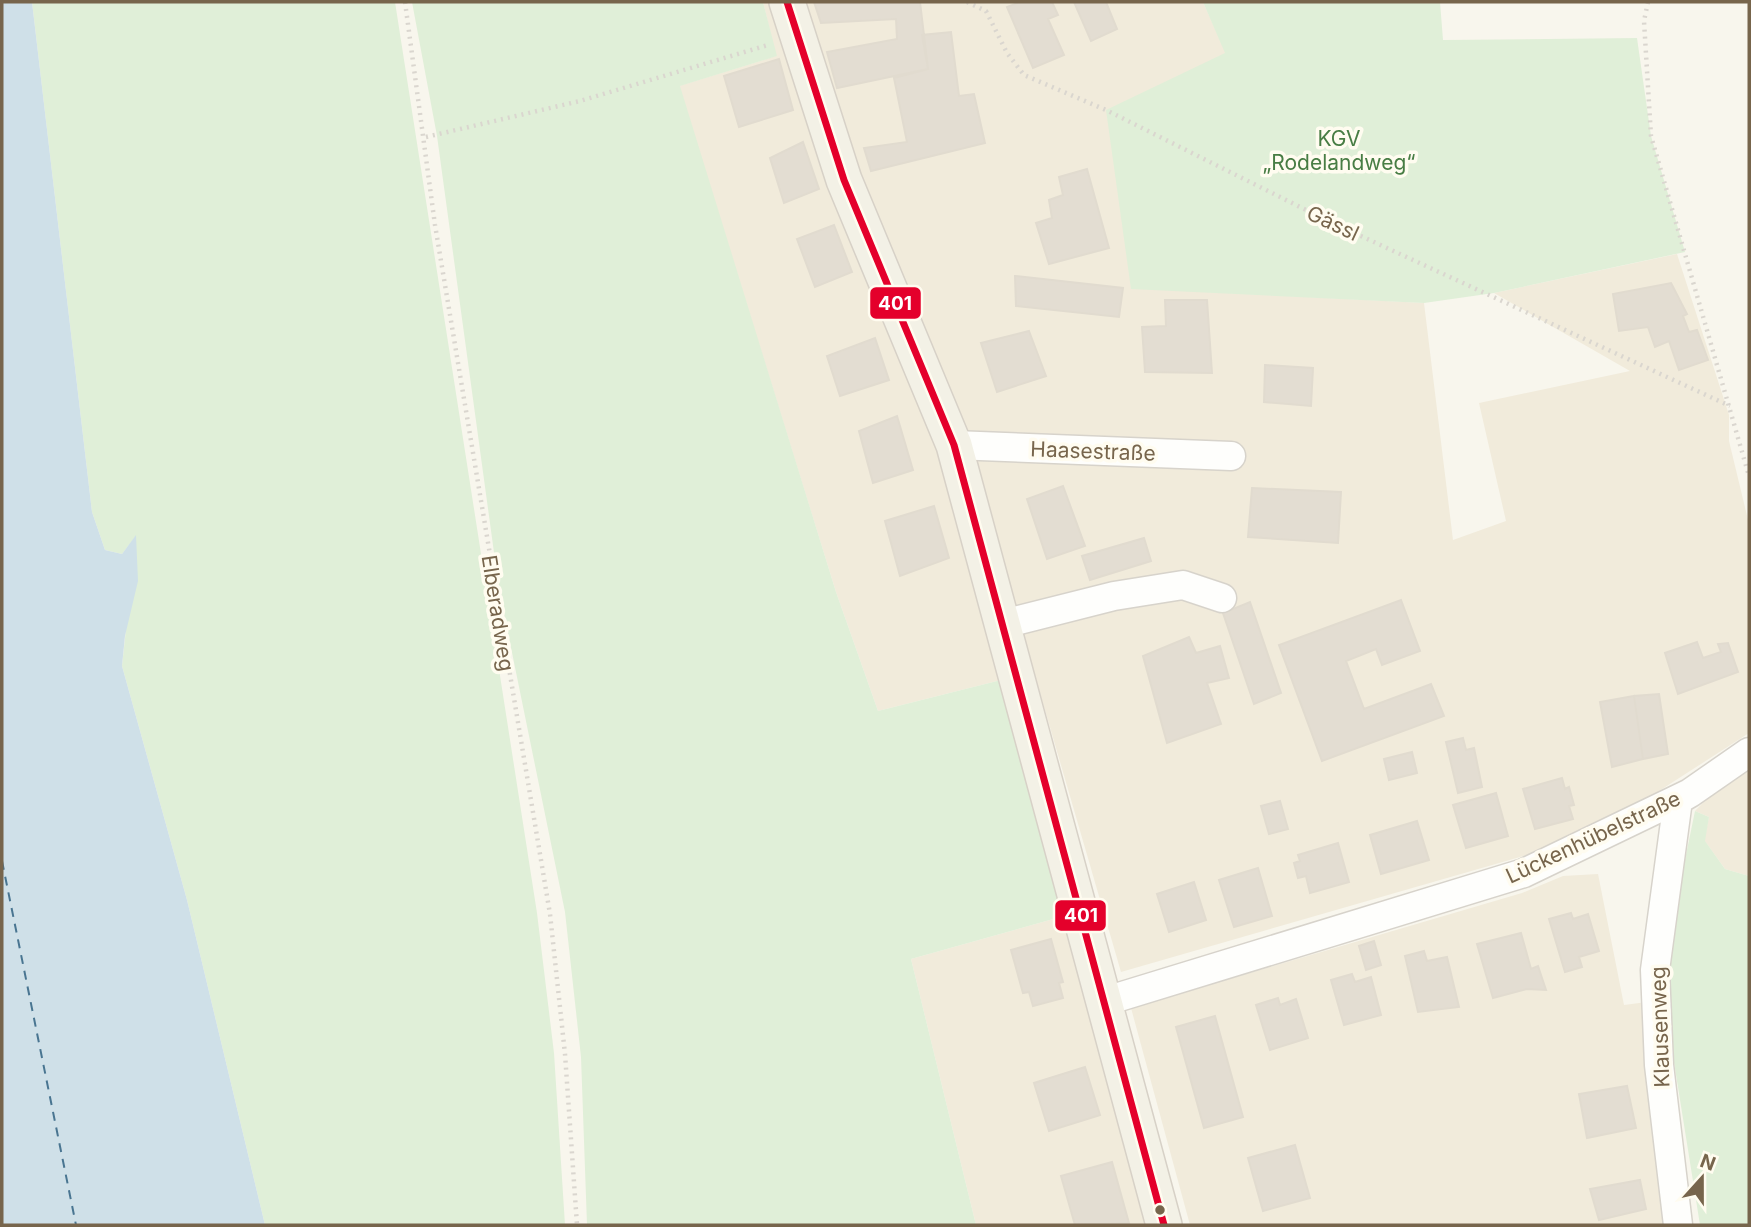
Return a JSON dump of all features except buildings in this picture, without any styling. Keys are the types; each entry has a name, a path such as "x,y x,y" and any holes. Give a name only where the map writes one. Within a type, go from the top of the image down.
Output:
{"main road":[{"path":"787,2 844,180 954,445 1106,1001 1164,1225"}],"street":[{"name":"Haasestraße","path":"954,445 1231,456"},
{"path":"1003,624 1114,596 1183,584 1222,598"},
{"name":"Lückenhübelstraße","path":"1106,1001 1524,873 1690,793 1749,752"},
{"name":"Klausenweg","path":"1678,1225 1659,1065 1655,970 1678,800 1690,793"}],"path":[{"name":"Elberadweg","path":"405,2 426,137 435,225 550,914 565,1054 577,1225"},
{"name":"Gässl","path":"967,2 986,11 1007,53 1024,75 1106,110 1324,219 1730,406"},
{"path":"1648,2 1644,21 1651,136 1749,476"},
{"path":"426,137 580,101 775,42"}],"shaded area":[{"path":"2,2 32,2 92,512 105,550 122,554 136,535 138,581 125,636 122,666 187,900 265,1225 2,1225"},
{"path":"763,2 1203,2 1226,53 1131,288 1424,303 1453,540 1506,521 1479,403 1630,371 1494,293 1677,254 1729,415 1729,441 1749,524 1749,733 1586,838 1121,972 1016,610 1017,676 878,711 836,592 679,86 776,56"},
{"path":"1749,768 1749,876 1725,869 1704,840 1709,817 1695,811 1720,785"},
{"path":"1598,874 1624,1005 1647,1002 1679,1225 1190,1225 1131,1008 1522,893 1563,876"},
{"path":"1064,916 1146,1225 976,1225 911,959"}],"green space":[{"path":"32,2 395,2 537,913 554,1053 565,1225 265,1225 187,900 122,666 136,536 122,554 105,550 92,512"},
{"path":"412,2 763,2 777,56 680,86 836,592 878,711 1017,676 1064,916 911,959 976,1225 587,1225 581,1057 565,912 499,589 437,136"},
{"name":"KGV „Rodelandweg“","path":"1203,2 1440,2 1443,40 1637,38 1651,136 1685,252 1494,293 1424,303 1131,289 1106,110 1225,53"},
{"path":"1695,811 1709,817 1705,841 1725,869 1749,876 1749,1225 1700,1225 1673,1056 1666,952"}],"ferry route":[{"path":"2,861 76,1225"}],"transit line":[{"name":"401","path":"787,2 844,180 954,445 1164,1225"}]}
